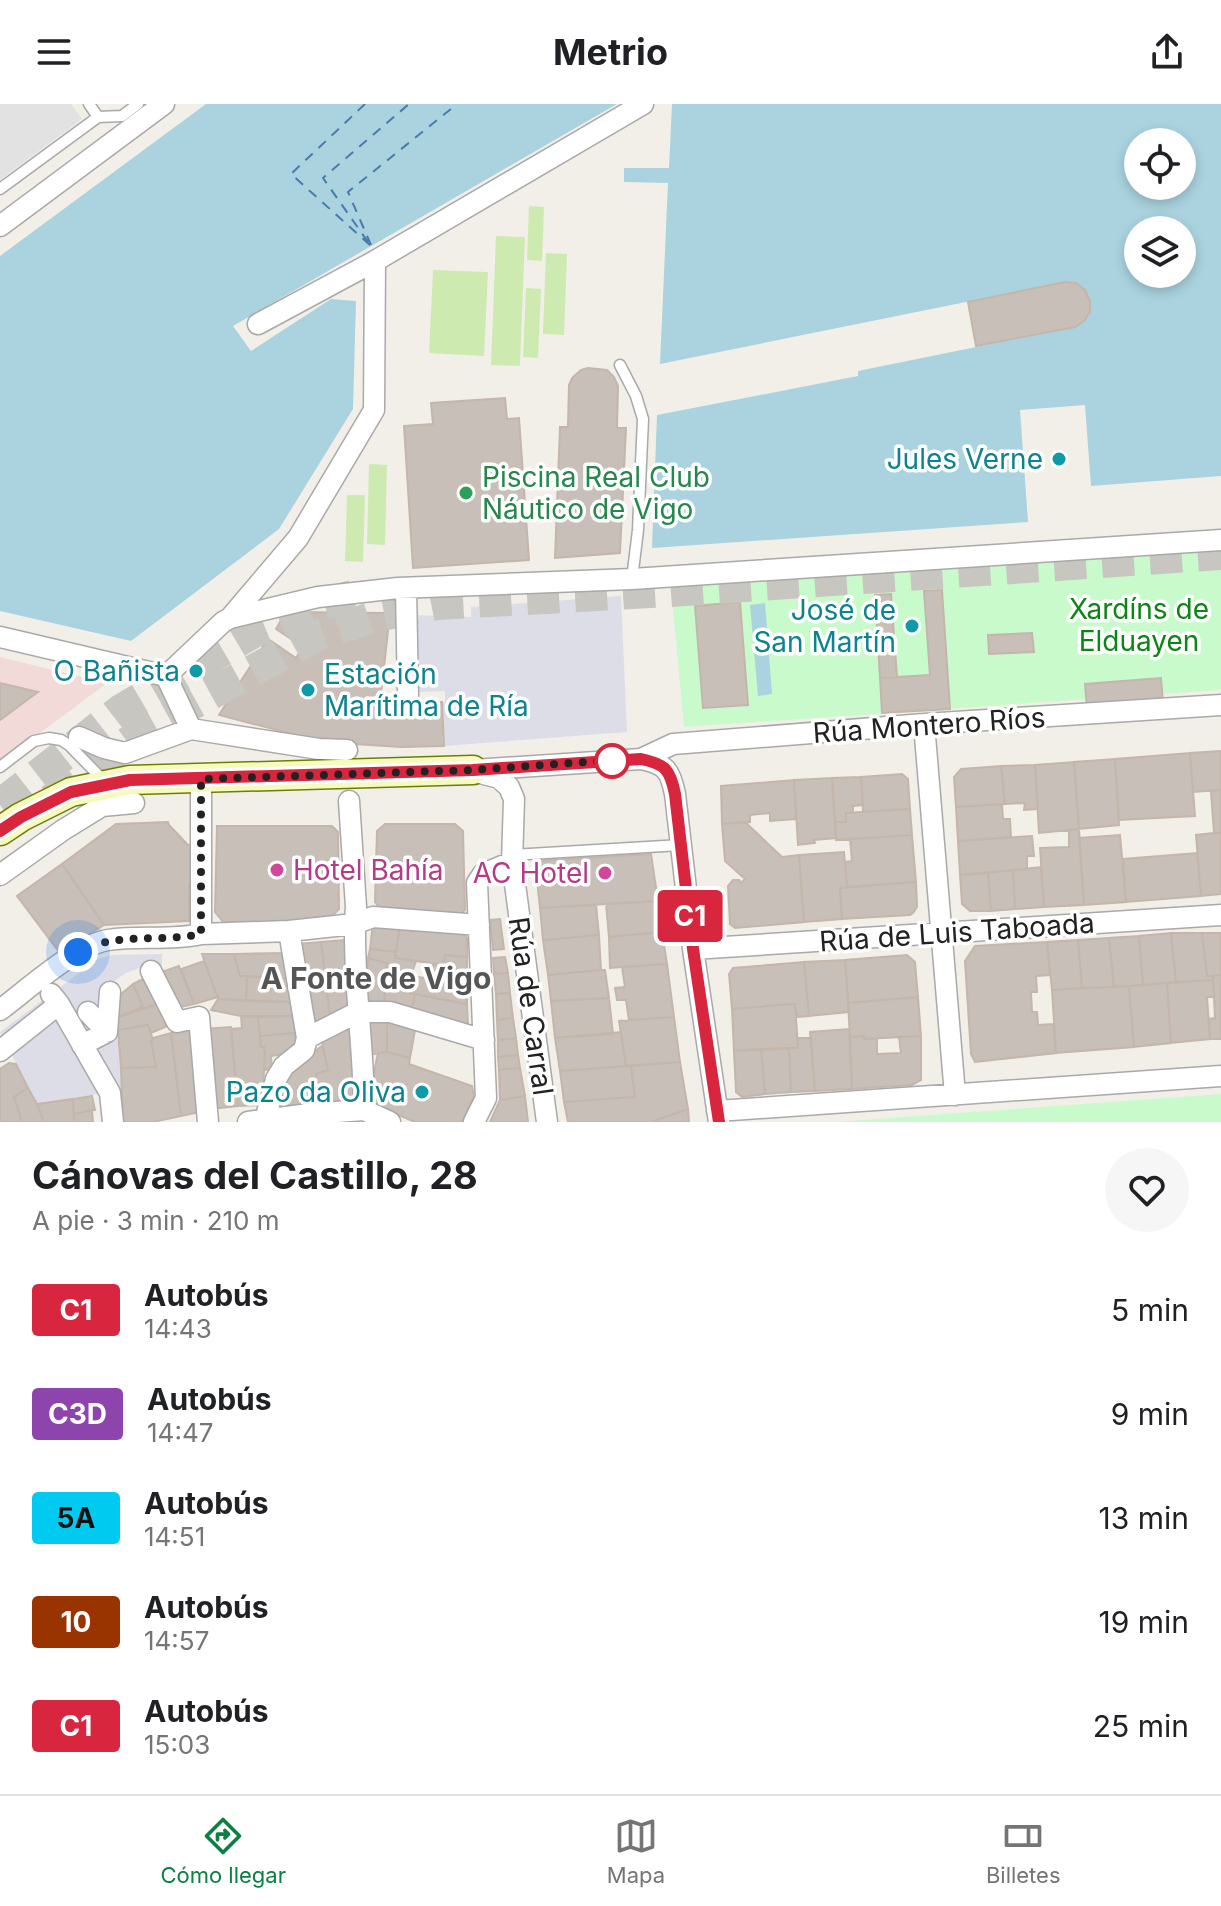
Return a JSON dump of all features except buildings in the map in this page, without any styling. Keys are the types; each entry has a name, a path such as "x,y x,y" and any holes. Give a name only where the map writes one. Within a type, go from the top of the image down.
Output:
{"street":[{"path":"0,226 164,104"},
{"path":"258,324 375,261 643,104"},
{"path":"230,618 298,538 374,410 375,261"},
{"path":"166,676 230,618 318,597 398,588 632,579 1221,540"},
{"path":"406,589 408,695"},
{"path":"0,637 166,676"},
{"path":"166,676 191,729"},
{"name":"Rúa Montero Ríos","path":"641,759 673,744 1221,705"},
{"path":"924,724 955,1095"},
{"path":"79,737 125,753 191,729 319,749 347,750"},
{"path":"0,831 71,792 130,780 473,770 641,759 665,767 672,778 718,1117 955,1095 1221,1076"},
{"name":"Rúa de Carral","path":"473,770 499,778 509,787 514,799 512,859 547,1122"},
{"path":"201,779 201,934"},
{"path":"349,801 364,1110"},
{"path":"0,875 102,806 134,803"},
{"path":"474,1122 486,1098 477,883 483,874 512,859"},
{"name":"Rúa de Luis Taboada","path":"693,949 1221,915"},
{"path":"0,1010 78,952 109,940 289,931 354,924 373,917 479,925"},
{"path":"289,931 307,1038 304,1050 284,1066 276,1079 257,1121 364,1110 390,1122"},
{"path":"151,971 177,1022 199,1017 208,1122"},
{"path":"107,1032 110,992"},
{"path":"3,1049 55,999 110,1093 113,1122"},
{"path":"88,1012 107,1032"},
{"path":"307,1038 358,1012 390,1012 484,1040"},
{"path":"82,1045 107,1032"}],"lane":[{"path":"89,104 98,117"},
{"path":"0,189 98,117 122,116 138,104"},
{"path":"620,365 636,396 643,419 638,530 632,579"},
{"path":"0,767 34,741 49,738 69,745 107,784"},
{"path":"512,859 681,845"}],"shaded area":[{"path":"0,104 71,104 82,119 0,180"},
{"path":"621,596 627,732 444,746 442,702 445,702 445,691 419,692 415,615 471,617 471,607"},
{"path":"0,657 107,683 0,763"},
{"path":"162,954 162,966 145,966 126,973 107,986 118,1017 122,1090 37,1104 0,1032 98,959 112,955"}],"green space":[{"path":"529,206 544,207 542,261 527,260"},
{"path":"496,236 525,237 520,366 491,365"},
{"path":"546,253 567,254 564,335 543,334"},
{"path":"433,270 488,272 484,356 429,353"},
{"path":"526,288 541,289 538,358 523,357"},
{"path":"369,464 387,465 385,545 367,544"},
{"path":"347,495 365,495 363,562 345,561"},
{"name":"Xardíns de Elduayen","path":"1221,550 1221,690 684,727 671,588"},
{"path":"1221,1094 1221,1122 835,1122"}],"water":[{"path":"206,104 617,104 233,326 251,351 331,299 356,301 353,409 279,529 131,641 0,611 0,256"},
{"path":"672,104 1221,104 1221,476 1091,486 1085,405 1020,410 1028,522 652,548 657,415 858,376 858,371 1075,327 1088,314 1090,300 1082,289 1065,282 660,364 668,183 624,182 624,168 669,168"},
{"path":"765,603 772,694 758,696 750,605"}],"ferry route":[{"path":"365,104 291,174 371,246"},
{"path":"368,242 323,178 409,104"},
{"path":"371,245 348,192 457,104"}],"tunnel":[{"path":"51,800 145,730 316,636 377,616 437,604 1221,554"},
{"path":"0,805 121,710 252,633 320,605 353,596"}],"bus line":[{"name":"C1","path":"0,831 71,792 130,780 473,770 641,759 653,761 665,767 672,778 675,794 693,949 719,1122"}],"place":[{"name":"Jules Verne","path":"1059,459"},
{"name":"Piscina Real Club Náutico de Vigo","path":"466,493"},
{"name":"José de San Martín","path":"912,626"},
{"name":"O Bañista","path":"196,671"},
{"name":"Estación Marítima de Ría","path":"308,690"},
{"name":"Hotel Bahía","path":"277,870"},
{"name":"AC Hotel","path":"605,873"},
{"name":"Pazo da Oliva","path":"422,1092"}],"district":[{"name":"A Fonte de Vigo","path":"376,979"}],"route":[{"path":"78,952 109,940 201,934 201,779 473,770 615,760 612,761"}]}
